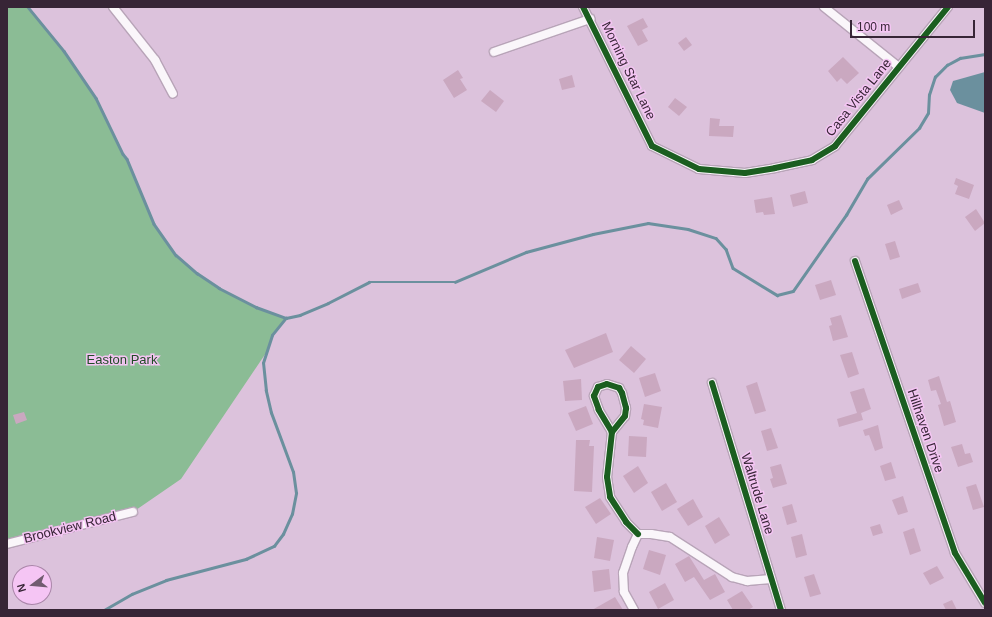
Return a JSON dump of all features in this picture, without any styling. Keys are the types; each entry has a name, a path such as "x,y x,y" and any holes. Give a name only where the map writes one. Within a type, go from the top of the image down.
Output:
{"street":[{"path":"113,7 155,60 173,94"},
{"name":"Morning Star Lane","path":"583,7 652,146"},
{"path":"824,7 899,67"},
{"name":"Casa Vista Lane","path":"652,146 685,164 699,170 710,171 745,172 775,168 812,160 835,146 843,138 948,7"},
{"path":"494,52 590,19"},
{"name":"Hillhaven Drive","path":"856,261 956,553 985,603"},
{"name":"Waltrude Lane","path":"712,383 781,610"},
{"path":"612,432 599,410 594,396 598,387 607,384 619,388 626,408 625,416 612,432 607,477 610,496 626,522 638,534 651,534 670,537 732,577 747,581 771,579"},
{"name":"Brookview Road","path":"7,544 133,512"},
{"path":"634,610 624,592 624,573 632,547 638,534"}],"green space":[{"name":"Easton Park","path":"7,7 28,7 75,66 96,98 123,154 127,159 154,224 176,255 197,273 219,288 256,307 286,318 272,335 266,353 181,479 133,512 7,544"}],"water":[{"path":"985,72 985,113 957,103 950,90 953,81"}],"building":[{"path":"643,18 648,27 642,30 648,41 638,46 627,26"},
{"path":"686,37 692,45 684,51 678,43"},
{"path":"843,57 859,73 847,84 841,78 837,82 828,71"},
{"path":"458,70 463,78 460,79 467,90 454,98 443,80"},
{"path":"572,75 575,87 562,90 559,79"},
{"path":"490,90 504,101 496,112 481,101"},
{"path":"675,98 687,107 679,116 668,107"},
{"path":"710,118 720,119 719,126 734,126 733,137 709,136"},
{"path":"956,178 974,185 969,199 955,194 958,186 954,184"},
{"path":"805,191 808,203 793,207 790,195"},
{"path":"772,197 775,214 764,215 763,212 756,213 754,200"},
{"path":"899,200 903,209 891,215 887,205"},
{"path":"976,209 985,223 975,231 965,217"},
{"path":"895,241 900,257 890,260 885,244"},
{"path":"831,280 836,295 820,300 815,285"},
{"path":"918,283 921,292 902,299 899,289"},
{"path":"841,315 848,337 833,341 829,326 832,325 830,318"},
{"path":"606,333 613,352 574,368 565,350"},
{"path":"631,346 646,359 634,373 619,360"},
{"path":"852,352 859,374 848,378 840,355"},
{"path":"655,373 661,391 645,397 639,378"},
{"path":"939,376 947,402 950,401 956,422 944,426 938,405 941,404 936,390 931,391 928,380"},
{"path":"581,379 582,400 565,401 563,381"},
{"path":"757,382 766,411 755,414 746,386"},
{"path":"864,388 871,409 861,413 863,420 839,427 837,419 857,413 850,392"},
{"path":"644,404 662,407 658,428 643,425 644,420 641,419"},
{"path":"586,406 593,424 576,431 568,413"},
{"path":"24,412 27,420 16,424 13,415"},
{"path":"878,425 883,448 875,451 869,435 865,436 863,430"},
{"path":"771,428 778,448 767,451 761,431"},
{"path":"629,436 647,437 646,457 628,456"},
{"path":"576,440 590,440 589,446 594,446 592,492 574,491"},
{"path":"962,444 965,454 970,453 973,462 958,467 951,447"},
{"path":"891,462 896,478 885,481 880,466"},
{"path":"781,464 787,484 773,488 770,479 773,478 770,467"},
{"path":"638,466 648,483 634,493 623,476"},
{"path":"666,483 677,502 662,511 651,492"},
{"path":"976,484 984,507 973,510 966,487"},
{"path":"903,496 908,512 898,515 892,500"},
{"path":"600,498 611,514 596,524 585,507"},
{"path":"693,499 703,517 688,526 677,509"},
{"path":"792,504 797,522 787,525 782,507"},
{"path":"719,517 730,535 715,544 705,526"},
{"path":"880,524 883,533 873,536 870,527"},
{"path":"914,528 921,551 910,555 903,532"},
{"path":"802,534 807,555 796,558 791,537"},
{"path":"597,537 614,540 610,561 594,558"},
{"path":"649,550 666,555 660,575 643,569"},
{"path":"689,556 704,580 715,574 725,592 710,600 694,577 685,582 675,564"},
{"path":"937,566 944,578 930,585 923,573"},
{"path":"609,569 611,589 594,592 592,571"},
{"path":"814,574 821,594 810,597 804,577"},
{"path":"665,583 674,600 658,609 649,592"},
{"path":"742,591 753,607 748,610 733,610 727,600"},
{"path":"615,597 623,610 592,610"},
{"path":"952,600 957,610 946,610 943,604"}],"waterway":[{"path":"28,7 64,51 96,98 123,154 127,159 154,224 176,255 197,273 219,288 256,307 286,318 300,315 328,303 369,282 455,282 526,252 593,234 648,223 688,229 716,238 726,249 733,268 777,295 793,291 846,215 867,179 919,128 928,113 929,95 935,77 947,65 960,58 985,54"},
{"path":"104,610 132,594 166,580 246,559 274,546 283,534 292,514 296,493 293,472 271,413 266,391 263,363 272,335 286,318"}],"cycle path":[{"path":"583,7 652,146 699,169 745,173 812,160 835,146 948,7"},
{"path":"855,261 955,553 985,603"},
{"path":"712,383 781,610"},
{"path":"612,432 599,410 594,396 598,387 607,384 619,388 626,408 625,416 612,432 607,477 610,497 626,522 638,534"}]}
